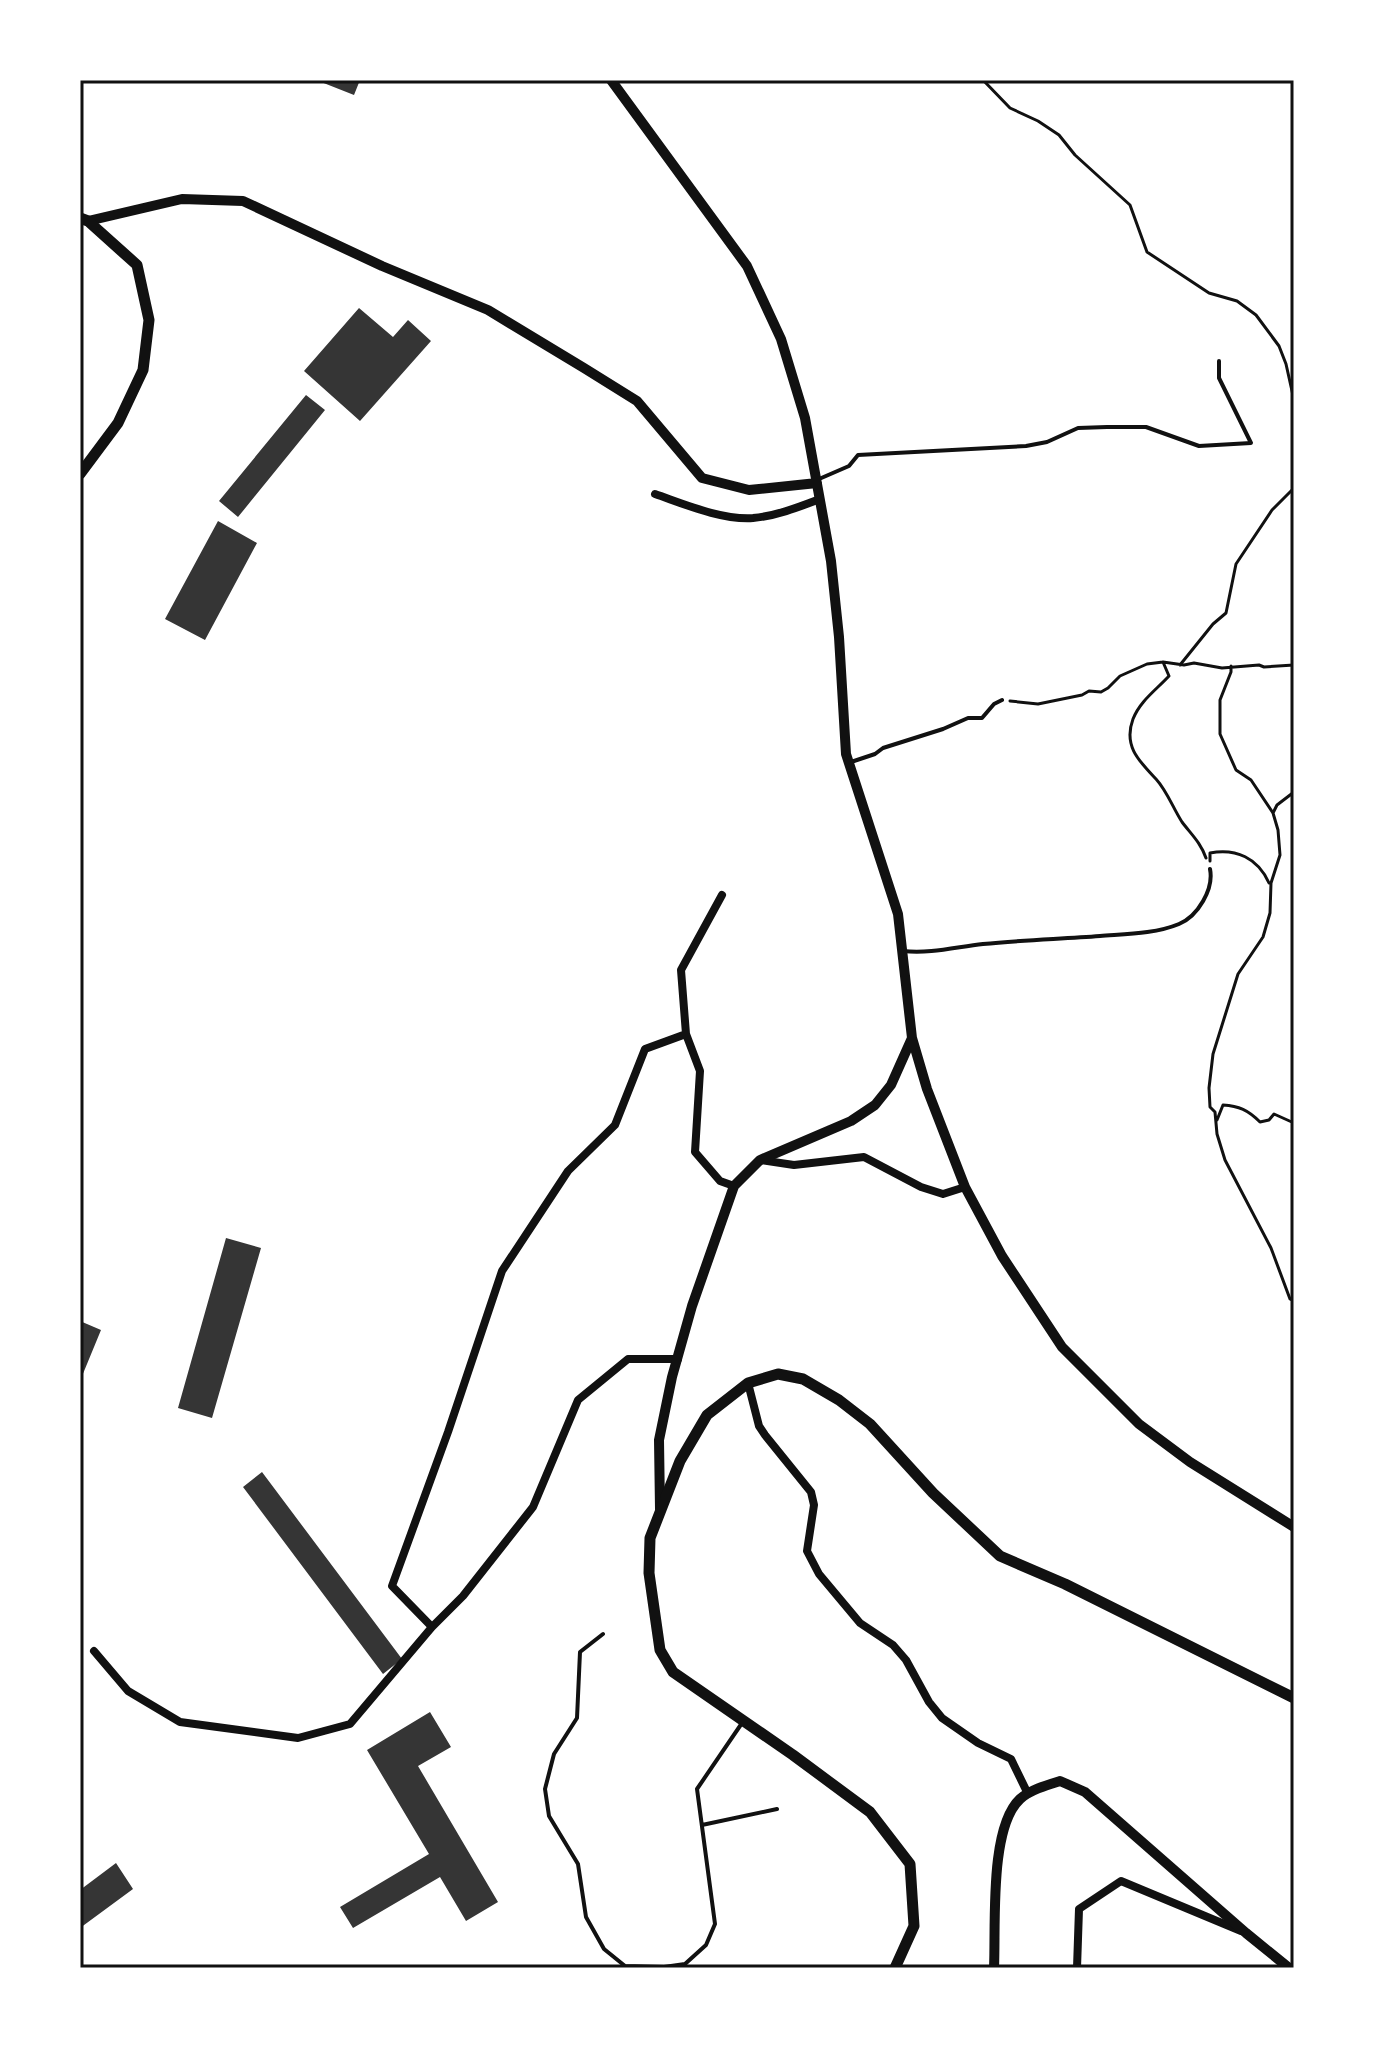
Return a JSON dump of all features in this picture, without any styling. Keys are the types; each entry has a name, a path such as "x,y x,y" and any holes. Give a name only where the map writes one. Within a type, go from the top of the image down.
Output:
{"main road":[{"path":"80,474 118,423 143,370 149,320 137,265 84,220"},
{"path":"895,1968 914,1926 910,1864 870,1812 673,1672 660,1650 649,1573 650,1538 680,1461 707,1415 748,1383 778,1374 803,1379 870,1424 933,1493 1000,1556 1065,1584 1294,1698"}],"street":[{"path":"611,80 747,266 781,339 805,418 831,561 846,754 898,914 912,1038 927,1089 965,1187 1002,1256 1062,1347 1139,1424 1190,1462 1294,1527"},
{"path":"84,220 182,199 243,201 382,266 488,310 637,401 702,478 749,490 817,481"},
{"path":"655,494 720,513 753,518 820,499"},
{"path":"722,895 681,970 686,1034 700,1071 695,1152 720,1181 734,1186"},
{"path":"432,1627 392,1586 502,1271 568,1171 615,1125 645,1049 686,1034"},
{"path":"660,1509 659,1440 692,1306 734,1186 760,1160 851,1121 875,1105 891,1085 912,1038"},
{"path":"760,1160 794,1165 864,1157 921,1187 943,1194 965,1187"},
{"path":"94,1651 128,1691 180,1722 298,1738 350,1724 432,1627 463,1596 533,1507 578,1400 628,1359 678,1359"},
{"path":"748,1383 759,1426 811,1492 814,1505 807,1551 819,1574 860,1623 893,1645 906,1660 929,1702 942,1718 978,1743 1011,1759 1028,1794"},
{"path":"994,1968 998,1851 1006,1820 1020,1798 1060,1781 1085,1792 1289,1968"},
{"path":"1077,1968 1079,1909 1121,1881 1246,1933"}],"lane":[{"path":"817,481 849,466 858,455 1026,446 1047,442 1078,428 1146,427 1199,446 1251,443 1219,378 1219,361"},
{"path":"849,763 968,718 982,718 1002,700"},
{"path":"901,950 928,952 949,947 1127,934 1177,925 1191,918 1207,894 1210,869"},
{"path":"603,1634 580,1652 577,1718 554,1754 545,1789 549,1816 578,1864 586,1917 604,1949 625,1966 685,1964 706,1945 715,1924 697,1789 743,1721"},
{"path":"702,1825 777,1809"}],"path":[{"path":"983,80 1010,108 1059,135 1075,155 1130,205 1147,252 1209,293 1237,301 1256,315 1279,346 1294,400"},
{"path":"1180,665 1213,624 1226,613 1236,564 1272,510 1294,488"},
{"path":"1163,662 1169,676 1143,701 1134,718 1130,743 1135,757 1155,778 1184,825 1195,835 1210,869"},
{"path":"1002,700 1038,704 1089,691 1101,692 1120,676 1147,664 1163,662 1222,668 1294,665"},
{"path":"1231,666 1220,700 1220,734 1236,770 1251,780 1273,813 1280,855 1271,883 1270,913 1263,937 1238,974 1213,1054 1210,1107 1215,1112 1225,1160 1271,1248 1290,1299 1294,1301"},
{"path":"1273,813 1277,805 1294,792"},
{"path":"1210,869 1210,853 1243,855 1261,868 1271,883"},
{"path":"1216,1124 1223,1105 1247,1109 1260,1122 1269,1120 1274,1114 1294,1123"}],"building":[{"path":"316,80 360,80 354,95"},
{"path":"359,308 393,337 408,320 431,341 360,421 304,371"},
{"path":"306,395 325,410 238,517 219,501"},
{"path":"218,521 257,543 205,640 165,619"},
{"path":"226,1238 261,1248 212,1418 178,1408"},
{"path":"80,1321 101,1330 80,1381"},
{"path":"262,1472 402,1659 383,1674 243,1487"},
{"path":"430,1712 451,1747 418,1766 498,1902 466,1921 440,1877 353,1928 340,1907 429,1854 367,1750"},
{"path":"116,1863 133,1889 80,1928 80,1890"}]}
